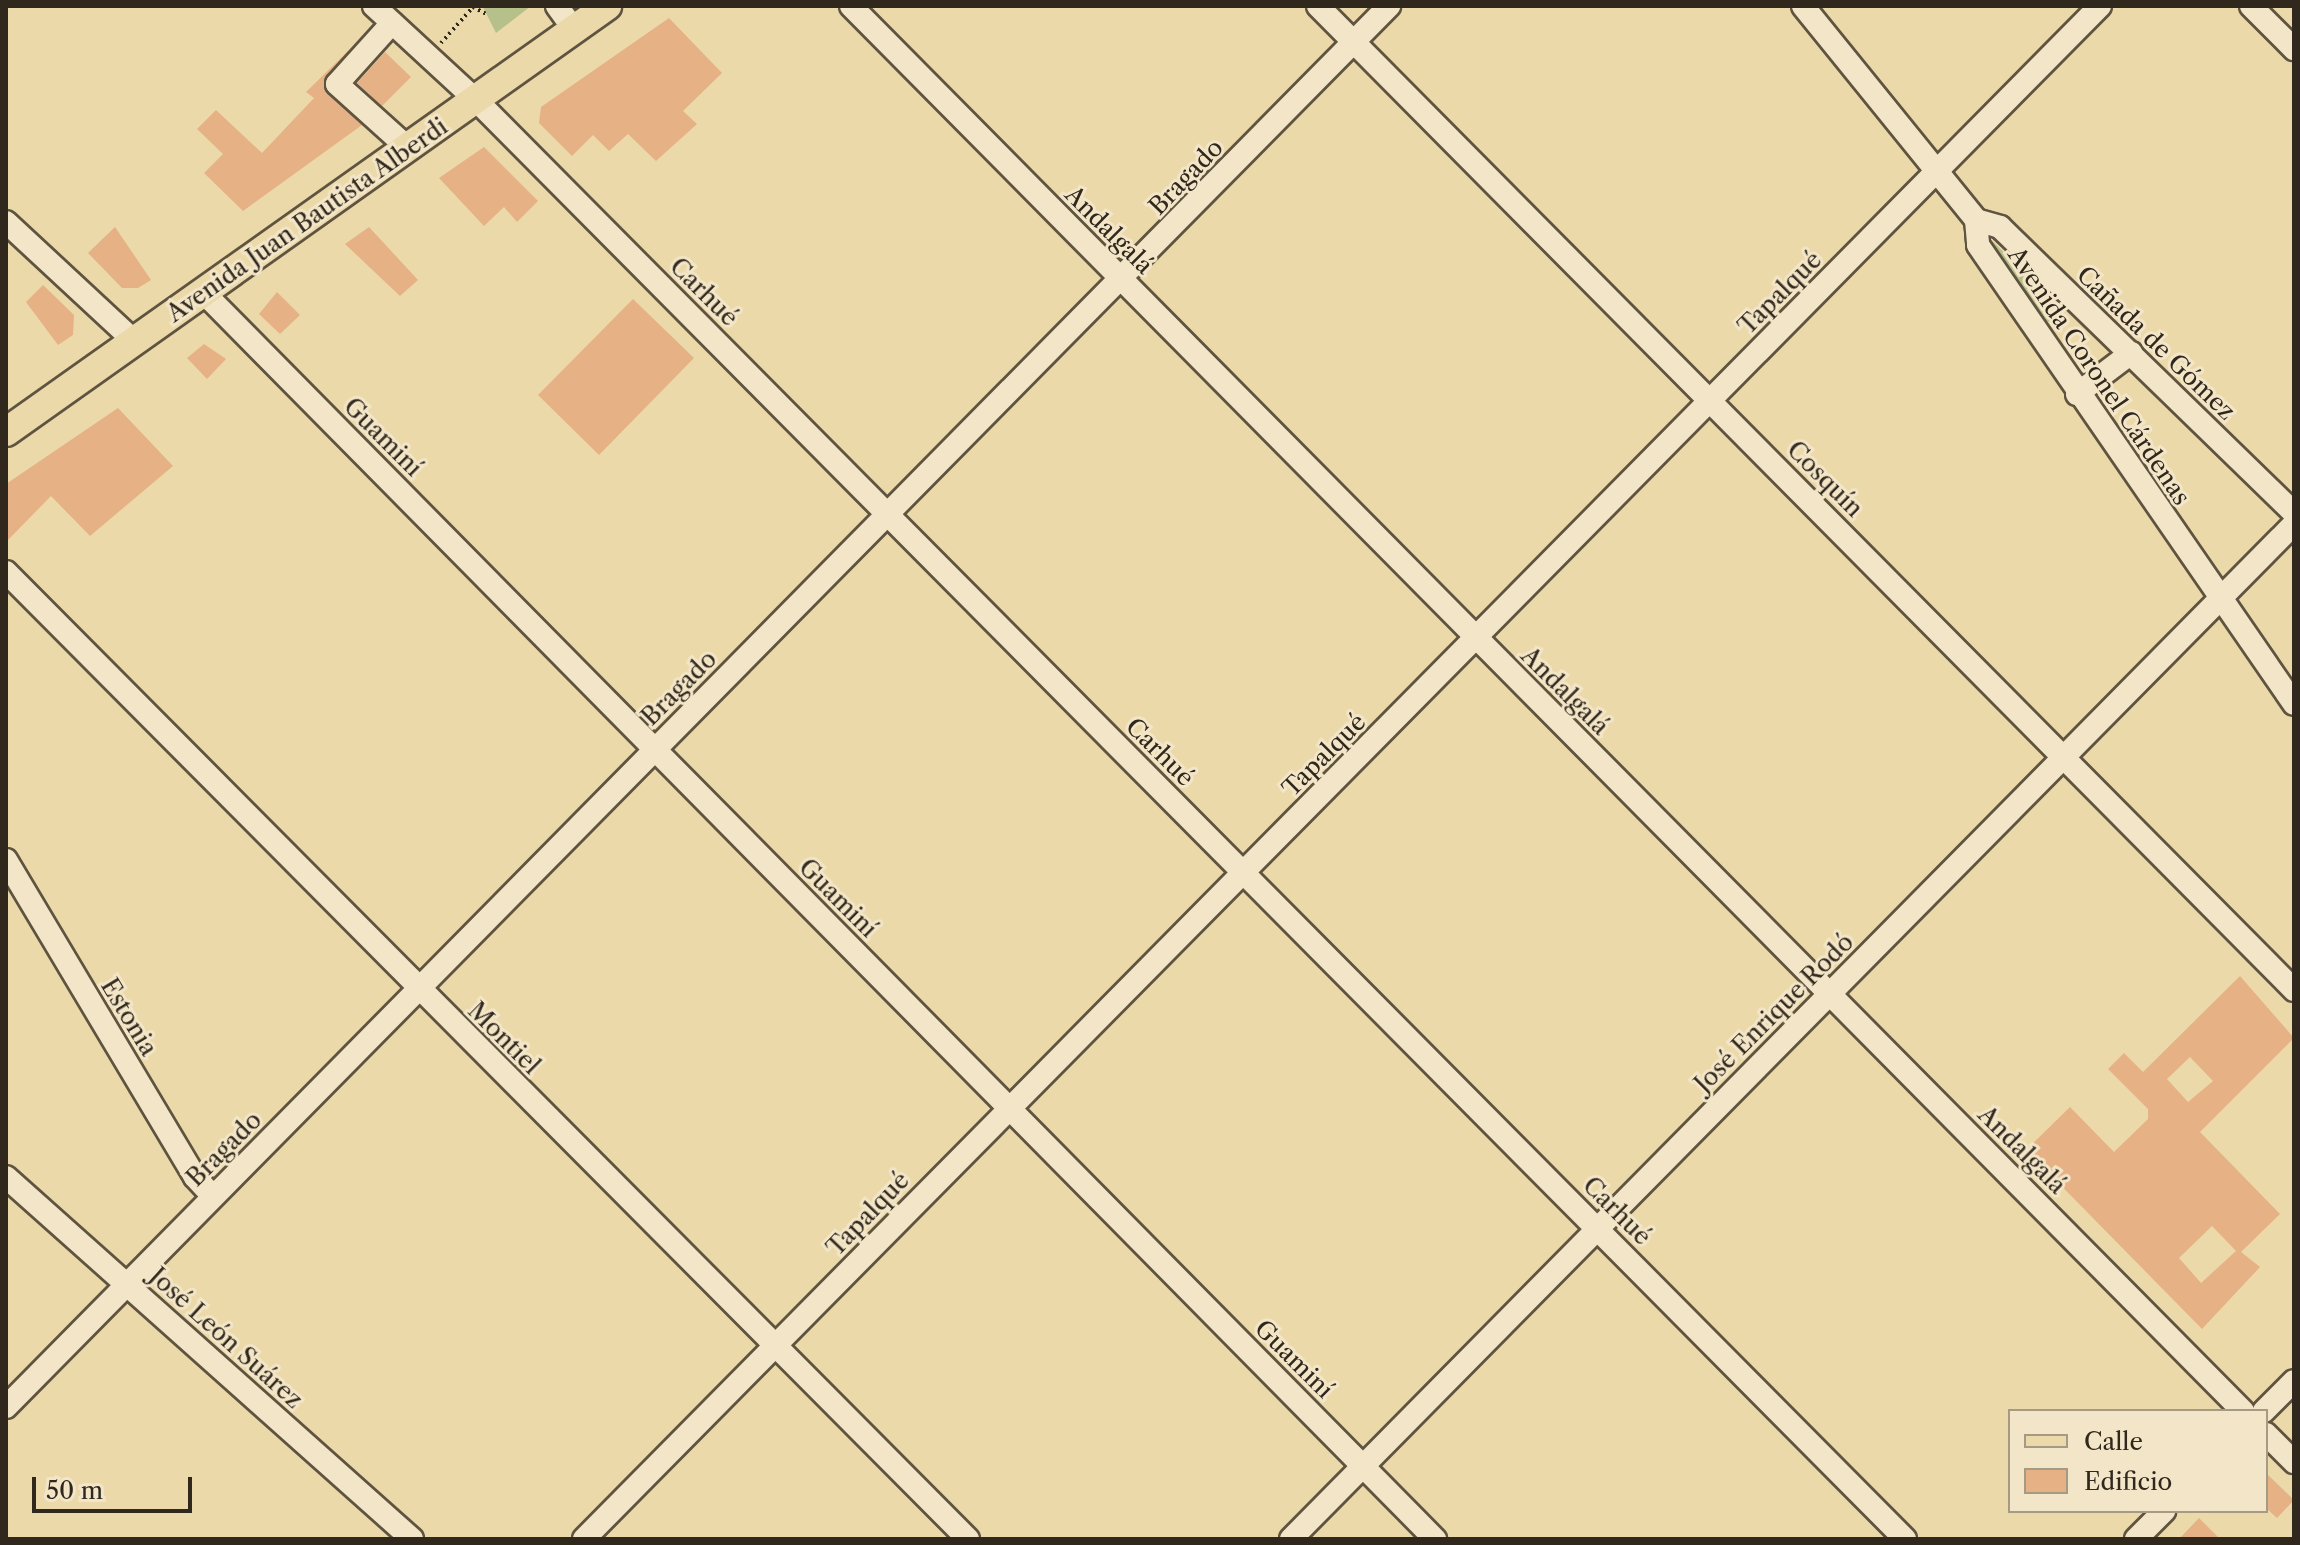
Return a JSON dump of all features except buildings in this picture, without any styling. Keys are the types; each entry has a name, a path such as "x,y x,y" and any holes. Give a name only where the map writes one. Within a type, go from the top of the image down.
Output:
{"main road":[{"name":"Avenida Juan Bautista Alberdi","path":"6,432 607,6"}],"street":[{"name":"Carhué","path":"374,6 476,100 1905,1539"},
{"path":"557,6 574,29"},
{"name":"Andalgalá","path":"851,6 2241,1409"},
{"name":"Cosquín","path":"1318,6 2065,755 2294,990"},
{"name":"Bragado","path":"6,1407 654,750 890,516 1389,6"},
{"path":"1792,6 1824,37"},
{"name":"Avenida Coronel Cárdenas","path":"1803,6 1824,37 1976,220 1978,245 2077,394 2294,704"},
{"name":"Tapalqué","path":"584,1539 2100,6"},
{"path":"2251,6 2294,49"},
{"path":"392,23 337,84 408,148"},
{"name":"Cañada de Gómez","path":"1976,220 2000,227 2294,513"},
{"path":"6,222 135,342"},
{"name":"Guaminí","path":"204,293 1435,1539"},
{"path":"2077,394 2131,353"},
{"name":"José Enrique Rodó","path":"1291,1539 2294,524"},
{"name":"Montiel","path":"6,572 968,1539"},
{"name":"Estonia","path":"6,860 195,1177 213,1196"},
{"name":"José León Suárez","path":"6,1177 412,1539"},
{"path":"2266,1409 2294,1381"},
{"path":"2268,1436 2294,1462"},
{"path":"2136,1539 2162,1513"}],"path":[{"path":"429,57 473,6 486,14"}],"green space":[{"path":"484,6 531,6 496,33 483,7"},
{"path":"1990,239 2062,309 2048,322 1990,242"}]}
